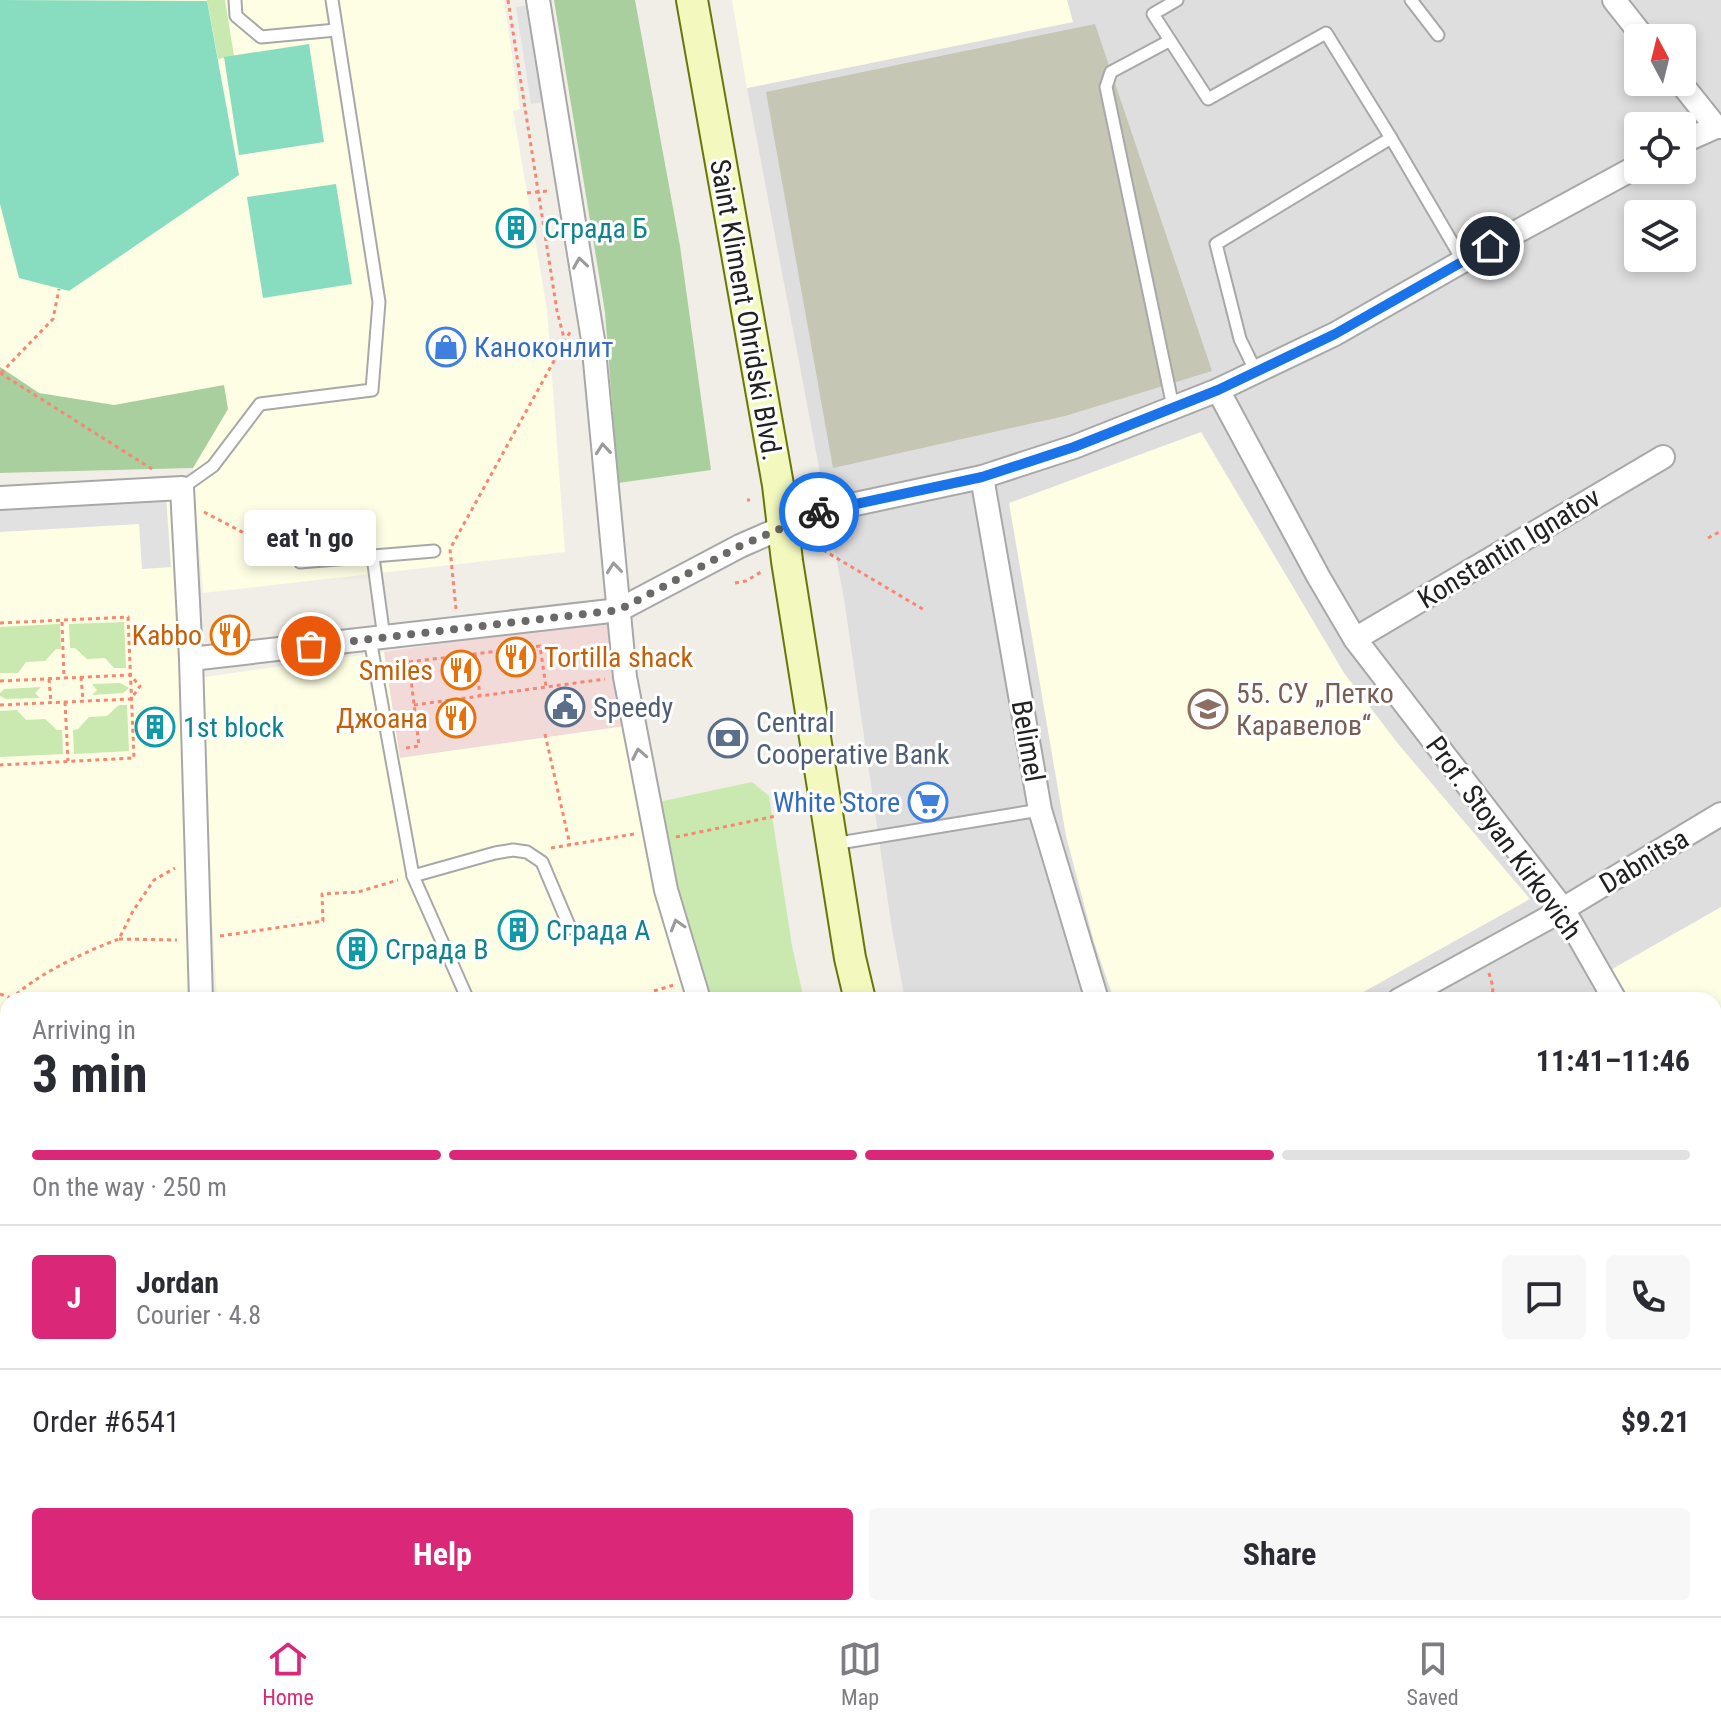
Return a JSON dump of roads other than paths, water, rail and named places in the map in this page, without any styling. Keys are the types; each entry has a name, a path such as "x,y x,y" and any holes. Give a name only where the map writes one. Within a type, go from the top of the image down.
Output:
{"main road":[{"name":"Saint Kliment Ohridski Blvd.","path":"692,0 778,485 850,958 858,992"}],"street":[{"path":"538,0 593,340 625,677 666,890 697,992"},
{"path":"1614,0 1633,24"},
{"path":"1692,96 1718,127 1696,136"},
{"path":"191,659 619,610 740,546 818,512 982,477 1074,447 1218,390 1335,334 1624,174"},
{"name":"Prof. Stoyan Kirkovich","path":"1218,390 1355,639 1563,909 1610,992"},
{"name":"Konstantin Ignatov","path":"1355,639 1663,457"},
{"name":"Belimel","path":"982,477 1040,810 1095,992"},
{"path":"0,498 183,494 201,992"},
{"name":"Dabnitsa","path":"1413,992 1563,909 1721,814"}],"lane":[{"path":"235,0 236,16 261,37 336,30"},
{"path":"183,494 213,466 260,404 372,390 379,302 332,0"},
{"path":"1177,0 1153,14 1208,99 1326,33 1463,261"},
{"path":"1411,0 1438,35"},
{"path":"1169,41 1111,72 1106,87 1173,407"},
{"path":"1256,372 1240,339 1216,244 1391,138"},
{"path":"300,562 434,551"},
{"path":"373,557 377,638 391,751 413,876 464,992"},
{"path":"832,844 1040,810"},
{"path":"413,876 495,853 513,850 527,852 542,862 570,928"}],"place":[{"name":"Сграда Б","path":"516,228"},
{"name":"Каноконлит","path":"446,347"},
{"name":"Kabbo","path":"230,635"},
{"name":"eat 'n go","path":"311,646"},
{"name":"Tortilla shack","path":"516,657"},
{"name":"Smiles","path":"461,670"},
{"name":"Speedy","path":"565,707"},
{"name":"55. СУ „Петко Каравелов“","path":"1208,709"},
{"name":"Джоана","path":"456,718"},
{"name":"1st block","path":"155,727"},
{"name":"Central Cooperative Bank","path":"728,738"},
{"name":"White Store","path":"928,802"},
{"name":"Сграда А","path":"518,930"},
{"name":"Сграда В","path":"357,949"}]}
